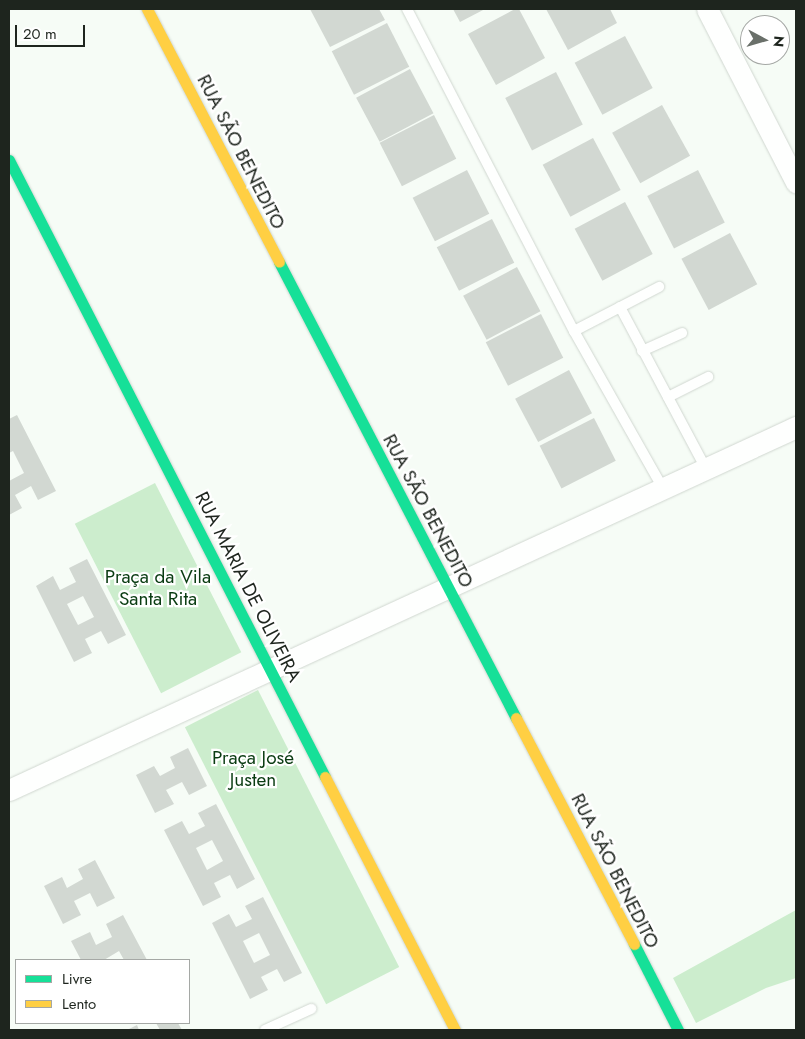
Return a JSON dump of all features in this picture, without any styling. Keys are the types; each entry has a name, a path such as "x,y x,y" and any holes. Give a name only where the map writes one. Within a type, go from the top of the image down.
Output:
{"street":[{"name":"RUA SÃO BENEDITO","path":"147,9 678,1030"},
{"path":"707,9 796,182"},
{"name":"RUA MARIA DE OLIVEIRA","path":"9,160 456,1030"},
{"path":"9,790 796,427"}],"lane":[{"path":"407,9 574,331 664,488"},
{"path":"574,331 659,287"},
{"path":"620,307 706,469"},
{"path":"642,351 682,333"},
{"path":"668,397 708,377"},
{"path":"265,1030 310,1008"}],"green space":[{"name":"Praça da Vila Santa Rita","path":"155,483 241,652 161,693 75,524"},
{"name":"Praça José Justen","path":"258,690 399,967 326,1004 185,727"},
{"path":"796,910 796,978 766,988 696,1023 673,978"}],"building":[{"path":"310,9 379,9 385,20 330,47"},
{"path":"453,9 485,9 460,22"},
{"path":"515,9 519,9 545,58 496,85 468,34"},
{"path":"546,9 610,9 617,23 568,50"},
{"path":"387,23 409,67 354,95 332,51"},
{"path":"625,36 653,88 602,115 575,63"},
{"path":"410,69 433,113 380,142 356,98"},
{"path":"556,72 583,125 532,150 505,98"},
{"path":"662,105 690,156 640,183 612,133"},
{"path":"434,115 456,159 402,186 380,143"},
{"path":"593,138 621,190 570,217 543,165"},
{"path":"467,170 489,214 435,241 413,198"},
{"path":"698,170 725,223 674,248 647,196"},
{"path":"625,202 653,254 602,281 575,229"},
{"path":"492,219 514,263 459,291 437,247"},
{"path":"730,233 757,284 709,310 681,259"},
{"path":"517,267 540,311 487,340 463,296"},
{"path":"541,314 563,358 508,386 486,342"},
{"path":"569,370 592,413 538,442 515,399"},
{"path":"17,415 56,491 38,500 31,486 15,495 22,508 9,515 9,481 24,473 13,451 9,453 9,419"},
{"path":"594,418 616,461 561,488 540,446"},
{"path":"87,559 126,635 108,644 101,631 85,639 92,653 74,662 36,586 53,576 60,590 76,582 69,568","holes":["83,596 94,617 78,625 67,604"]},
{"path":"188,748 207,786 189,795 182,782 166,790 174,804 155,813 136,775 154,766 160,776 175,768 170,757"},
{"path":"216,804 255,879 237,889 230,875 214,883 221,897 203,906 164,830 182,821 189,834 205,826 198,813","holes":["212,840 223,861 207,870 196,848"]},
{"path":"95,860 115,898 97,907 90,893 74,901 81,915 63,924 44,886 62,877 67,888 83,879 78,869"},
{"path":"263,897 302,973 284,982 277,969 261,977 268,990 250,999 212,923 229,914 236,927 252,919 245,906","holes":["259,933 270,955 254,963 243,941"]},
{"path":"123,915 146,959 123,959 119,951 106,959 80,959 71,941 90,932 96,945 112,937 106,924"},
{"path":"157,1024 179,1024 182,1030 160,1030"},
{"path":"137,1025 139,1030 127,1030"}],"traffic: fast":[{"path":"9,160 325,777"},
{"path":"279,262 516,718"},
{"path":"634,944 678,1030"}],"traffic: slow":[{"path":"147,9 279,262"},
{"path":"516,718 634,944"},
{"path":"325,777 455,1030"}]}
